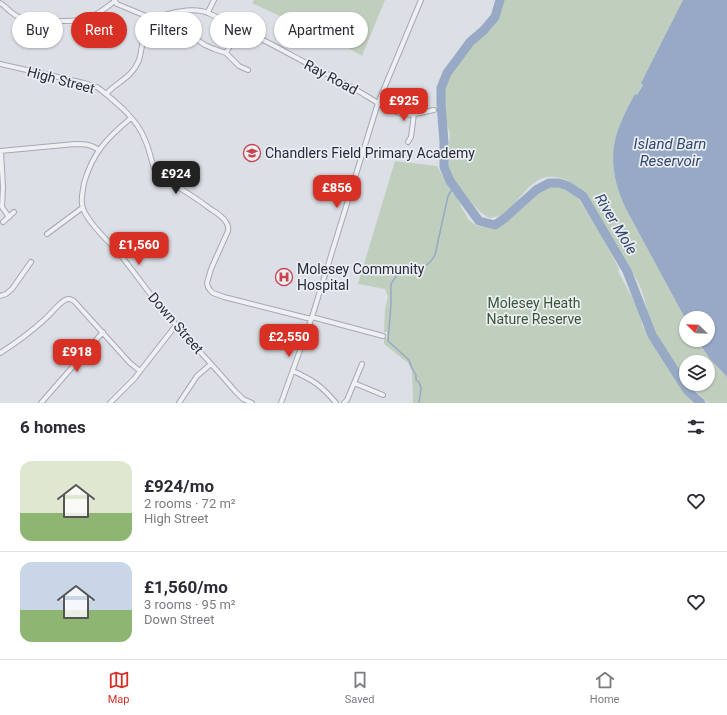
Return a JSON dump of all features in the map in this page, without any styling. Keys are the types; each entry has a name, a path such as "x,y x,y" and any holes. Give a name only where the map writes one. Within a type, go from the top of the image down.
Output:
{"street":[{"path":"178,12 197,10 208,12 214,0"},
{"path":"281,403 311,318 378,103 421,0"},
{"path":"0,3 11,13 19,17 60,21 77,20 93,16 115,1 117,4 136,12"},
{"name":"Ray Road","path":"266,42 378,103 398,112 403,114 414,114 434,110"},
{"path":"202,43 226,54 239,66 248,70"},
{"path":"106,94 110,89 128,77 132,72 139,58 141,48"},
{"path":"226,54 230,48"},
{"name":"High Street","path":"0,64 84,83 97,87 106,94 131,118 139,128 145,138 156,173 205,205 223,218 228,225 228,231 208,279 208,287 210,290 213,293 224,297 311,318"},
{"path":"408,142 411,137 414,114"},
{"path":"47,234 82,208 82,198 86,177 93,159 104,142 131,118"},
{"path":"9,217 2,207 3,187 0,151 75,144 86,144 99,150"},
{"name":"Down Street","path":"82,208 90,221 118,252 176,325 235,391 243,399 252,403"},
{"path":"3,222 14,212"},
{"path":"0,296 6,294 12,289 31,262"},
{"path":"0,353 20,341 70,298 130,363 140,371"},
{"path":"311,318 383,336"},
{"path":"110,403 134,379 176,325"},
{"path":"41,403 103,332"},
{"path":"179,403 197,376 211,364"},
{"path":"344,403 347,400 362,364"},
{"path":"293,371 319,385 328,392 336,403"},
{"path":"354,383 383,395"}],"green space":[{"path":"254,0 385,0 368,41 368,12 274,13 252,3"},
{"path":"502,0 683,0 641,83 643,84 637,95 635,94 623,118 614,144 613,155 615,177 621,198 681,311 679,311 679,347 702,347 708,355 679,355 679,372 658,342 637,280 621,256 610,234 601,222 595,208 581,190 569,181 562,178 547,177 530,186 511,208 504,213 489,218 479,211 471,202 452,177 448,169 447,162 450,134 445,119 445,90 449,78 456,65 470,46 490,30 501,12"},
{"path":"348,48 365,48 362,56"},
{"name":"Molesey Heath Nature Reserve","path":"395,161 437,166 469,220 477,226 495,228 515,214 536,193 552,185 566,188 578,198 602,236 619,269 618,271 641,314 644,329 646,328 679,382 679,391 687,391 699,403 413,403 412,371 408,363 384,344 384,338 387,338 387,332 384,332 385,310 388,297 385,289 358,284"},
{"path":"715,364 727,377 727,403 708,403 696,391 715,391"}],"water":[{"name":"Island Barn Reservoir","path":"683,0 727,0 727,377 715,364 715,355 707,355 702,347 715,347 715,311 681,311 626,209 617,187 613,166 614,144 623,118 635,94 637,95 643,85 641,83"}],"waterway":[{"name":"River Mole","path":"500,0 495,17 484,30 470,42 447,73 441,88 444,167 450,181 479,221 495,225 536,190 549,183 559,183 568,186 583,196 627,271 652,335 687,390 701,403"},
{"path":"419,403 421,388 419,382 416,380 416,375 409,360 388,341 391,284 397,275 420,271 435,255 448,196 453,188"}],"place":[{"name":"Chandlers Field Primary Academy","path":"252,153"},
{"name":"Molesey Community Hospital","path":"284,277"}]}
